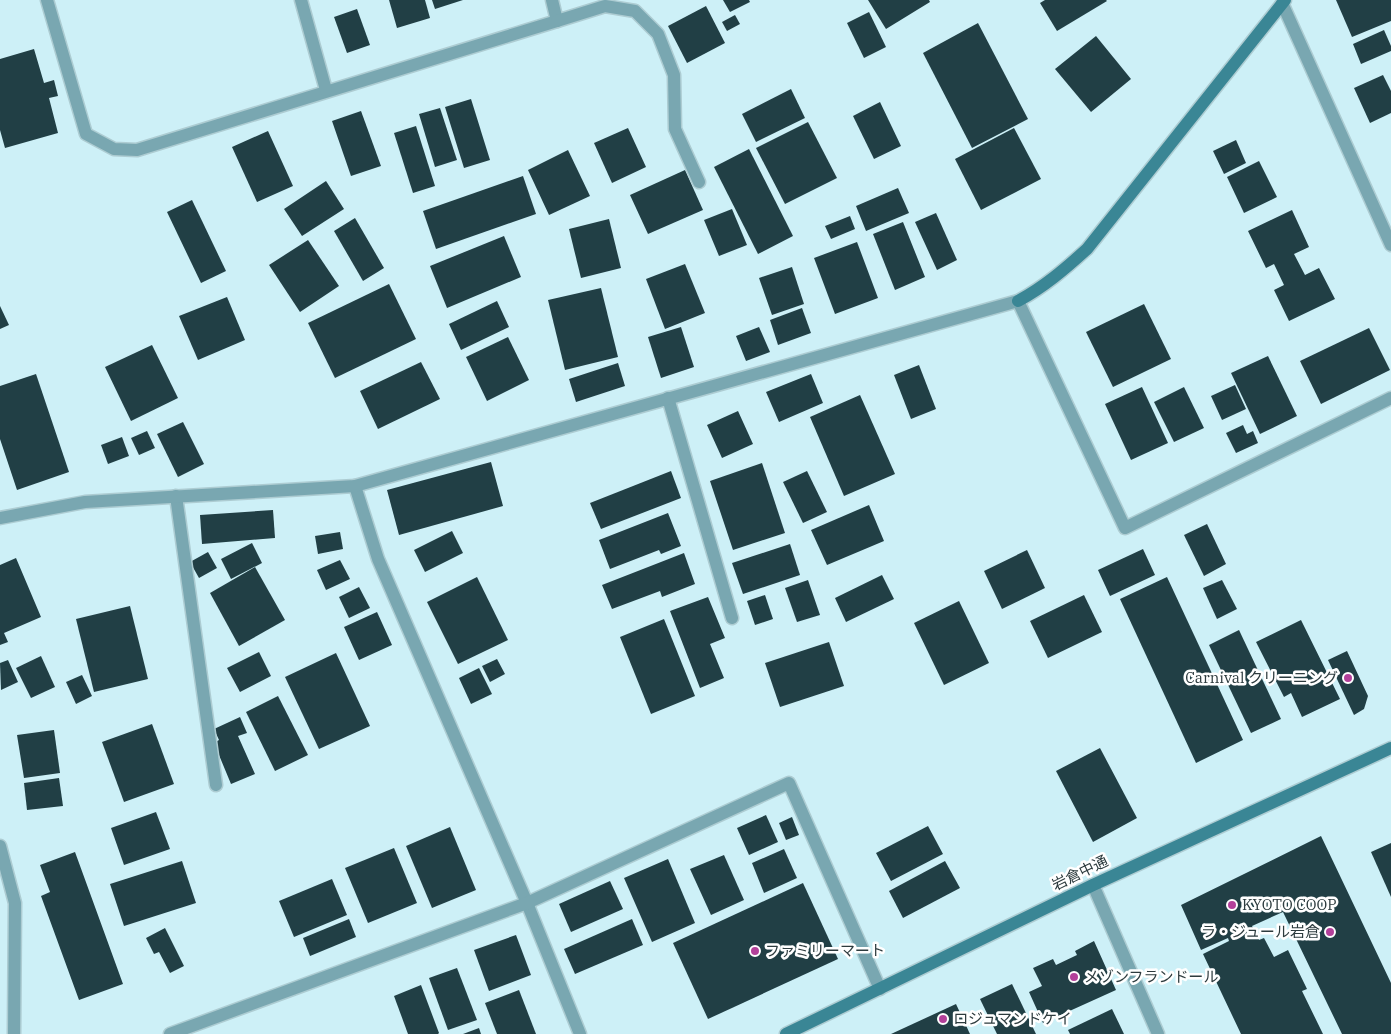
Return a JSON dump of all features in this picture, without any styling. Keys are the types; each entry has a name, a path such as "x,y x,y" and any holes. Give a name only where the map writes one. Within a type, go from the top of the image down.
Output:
{"street":[{"path":"47,0 86,134 114,149 137,150 326,90 605,6 635,11 658,34 674,75 675,129 699,182"},
{"path":"301,0 326,90"},
{"path":"552,0 558,21"},
{"path":"0,518 85,502 355,486 1018,301 1037,291 1087,249 1284,2 1391,245"},
{"path":"1018,301 1125,528 1391,398"},
{"path":"668,398 732,618"},
{"path":"355,486 378,559 527,903 580,1034"},
{"path":"176,496 216,785"},
{"name":"岩倉中通","path":"786,1034 1093,885 1391,748"},
{"path":"170,1034 527,903 789,783 880,989"},
{"path":"0,846 15,903 14,1034"},
{"path":"1093,885 1158,1034"}],"building":[{"path":"389,0 425,0 430,18 397,28"},
{"path":"432,0 463,0 435,9"},
{"path":"723,0 749,0 750,2 730,12"},
{"path":"868,0 929,0 930,2 886,29"},
{"path":"1045,0 1107,1 1057,31 1040,3"},
{"path":"1336,0 1391,0 1391,21 1352,37"},
{"path":"706,6 725,43 687,63 668,26"},
{"path":"357,9 370,45 347,53 334,17"},
{"path":"869,12 886,47 864,58 847,23"},
{"path":"735,15 740,24 727,31 722,22"},
{"path":"978,23 1028,119 972,148 923,53"},
{"path":"1384,30 1391,46 1391,51 1361,64 1353,44"},
{"path":"1096,36 1131,79 1091,112 1055,69"},
{"path":"34,49 44,83 54,80 58,96 49,98 58,133 5,148 0,130 0,59"},
{"path":"1383,75 1391,91 1391,113 1370,123 1354,88"},
{"path":"791,89 805,118 756,142 742,114"},
{"path":"471,99 490,160 464,168 445,107"},
{"path":"880,102 901,146 874,159 853,116"},
{"path":"440,108 457,160 435,167 419,114"},
{"path":"361,111 381,166 351,176 332,121"},
{"path":"808,122 837,178 785,204 756,148"},
{"path":"416,126 435,186 413,193 394,133"},
{"path":"628,128 646,167 612,183 594,143"},
{"path":"1014,128 1041,179 981,210 955,159"},
{"path":"268,131 293,186 257,202 232,147"},
{"path":"1236,140 1246,163 1224,174 1213,151"},
{"path":"749,149 793,236 758,254 714,167"},
{"path":"568,150 590,196 549,215 528,170"},
{"path":"1259,161 1277,197 1244,213 1227,177"},
{"path":"685,170 703,210 648,234 630,195"},
{"path":"523,176 536,214 436,249 423,211"},
{"path":"326,181 344,209 302,236 284,209"},
{"path":"898,188 909,213 866,231 856,206"},
{"path":"192,200 226,271 201,283 167,212"},
{"path":"732,209 747,245 719,256 704,220"},
{"path":"1292,210 1309,247 1294,254 1305,275 1319,268 1335,299 1289,321 1274,290 1284,285 1274,264 1266,268 1248,231"},
{"path":"936,213 957,260 937,270 915,222"},
{"path":"850,216 855,229 831,239 825,226"},
{"path":"355,218 384,268 363,281 334,231"},
{"path":"609,219 621,268 581,278 569,229"},
{"path":"903,222 925,277 895,290 873,234"},
{"path":"504,236 521,277 447,308 430,266"},
{"path":"308,240 339,286 300,312 269,265"},
{"path":"857,242 878,298 835,314 814,258"},
{"path":"685,264 705,313 665,329 646,279"},
{"path":"792,267 804,304 772,315 759,278"},
{"path":"389,284 416,339 335,378 308,323"},
{"path":"601,288 618,357 565,370 548,300"},
{"path":"227,297 245,340 198,360 179,316"},
{"path":"497,301 509,327 461,350 449,324"},
{"path":"1144,304 1171,359 1113,387 1086,332"},
{"path":"0,306 9,325 0,329"},
{"path":"802,308 811,333 778,345 770,320"},
{"path":"681,327 694,367 661,378 648,337"},
{"path":"759,327 770,352 746,361 736,336"},
{"path":"1369,328 1390,370 1321,404 1300,361"},
{"path":"508,337 529,380 487,401 466,357"},
{"path":"152,345 178,398 131,421 105,367"},
{"path":"1268,356 1297,416 1260,434 1231,373"},
{"path":"421,362 440,399 378,429 360,391"},
{"path":"618,363 625,386 576,402 569,379"},
{"path":"919,365 936,409 911,419 894,375"},
{"path":"36,374 69,472 17,490 0,439 0,386"},
{"path":"811,374 823,403 779,422 766,392"},
{"path":"1235,385 1246,409 1222,420 1211,396"},
{"path":"1142,387 1168,443 1131,460 1105,404"},
{"path":"1184,387 1204,428 1174,442 1154,402"},
{"path":"860,395 895,474 844,496 810,417"},
{"path":"738,411 753,444 722,458 707,425"},
{"path":"183,422 204,464 178,477 157,434"},
{"path":"1243,425 1247,434 1253,431 1258,443 1236,453 1226,433"},
{"path":"147,431 155,448 139,455 131,438"},
{"path":"122,437 129,456 108,464 101,445"},
{"path":"491,462 503,506 399,535 387,490"},
{"path":"762,463 785,533 733,550 710,481"},
{"path":"671,471 681,498 601,529 590,503"},
{"path":"807,471 827,512 803,523 783,482"},
{"path":"869,505 884,541 827,565 811,530"},
{"path":"273,510 275,538 202,544 200,515"},
{"path":"668,513 681,546 661,554 659,550 610,569 599,540"},
{"path":"1207,524 1226,564 1204,576 1184,535"},
{"path":"452,531 463,553 425,572 414,550"},
{"path":"340,532 343,549 318,554 315,536"},
{"path":"252,543 262,563 231,579 221,559"},
{"path":"790,544 800,575 743,594 732,563"},
{"path":"1143,549 1155,575 1110,596 1098,570"},
{"path":"1027,550 1045,588 1002,609 984,571"},
{"path":"208,552 217,568 199,578 190,562"},
{"path":"684,553 695,584 662,597 660,591 612,609 602,585"},
{"path":"16,558 41,617 4,633 8,642 0,645 0,565"},
{"path":"340,560 350,579 326,590 317,570"},
{"path":"255,567 285,620 239,646 210,593"},
{"path":"882,575 894,599 846,622 835,598"},
{"path":"477,577 508,640 458,664 427,602"},
{"path":"1167,577 1243,740 1196,763 1120,599"},
{"path":"808,580 820,615 797,622 785,588"},
{"path":"1222,580 1237,609 1217,619 1203,588"},
{"path":"359,587 370,608 349,618 339,597"},
{"path":"765,595 773,619 755,625 747,601"},
{"path":"1084,595 1102,632 1048,658 1030,621"},
{"path":"708,597 725,638 710,644 724,678 700,688 670,611"},
{"path":"959,601 989,663 944,685 914,623"},
{"path":"130,606 148,679 94,692 76,619"},
{"path":"377,612 392,645 359,660 344,627"},
{"path":"664,619 695,696 651,714 620,637"},
{"path":"1301,620 1340,699 1302,717 1291,693 1284,697 1256,642"},
{"path":"1239,630 1281,719 1251,733 1209,645"},
{"path":"829,642 844,686 780,707 765,663"},
{"name":"Carnival クリーニング","path":"1347,651 1368,696 1364,709 1354,715 1328,660"},
{"path":"259,652 271,676 240,692 227,668"},
{"path":"336,653 370,726 319,749 285,677"},
{"path":"41,656 55,687 31,698 16,668"},
{"path":"497,659 505,674 490,682 482,666"},
{"path":"8,660 18,682 1,690 0,663"},
{"path":"479,668 492,694 471,704 459,678"},
{"path":"82,675 92,696 76,704 66,682"},
{"path":"278,696 308,755 275,771 246,712"},
{"path":"240,717 247,733 238,736 255,774 231,784 214,743 219,740 214,729"},
{"path":"152,724 174,784 124,802 102,742"},
{"path":"54,730 60,773 24,778 17,735"},
{"path":"1100,748 1137,818 1093,842 1056,771"},
{"path":"59,778 63,806 27,810 24,783"},
{"path":"156,812 170,849 124,865 111,828"},
{"path":"766,815 778,842 749,855 737,828"},
{"path":"792,817 799,835 786,840 779,823"},
{"path":"928,826 943,854 891,881 876,853"},
{"path":"450,827 476,890 432,908 406,846"},
{"name":"ラ・ジュール岩倉","path":"1321,836 1391,983 1391,1034 1342,1034 1283,912 1252,926 1259,940 1264,938 1274,957 1288,950 1307,989 1302,991 1323,1034 1241,1034 1203,954 1229,941 1228,938 1201,950 1181,905"},
{"path":"1391,843 1391,897 1371,852"},
{"path":"394,848 417,903 368,923 345,868"},
{"path":"784,849 797,878 764,893 752,863"},
{"path":"75,852 123,984 79,1000 41,896 50,892 40,865"},
{"path":"724,855 744,900 711,915 690,869"},
{"path":"668,859 695,923 652,942 624,878"},
{"path":"182,861 196,903 124,926 110,884"},
{"path":"945,861 960,888 903,918 889,891"},
{"path":"332,879 347,915 294,937 279,901"},
{"path":"610,881 623,909 571,932 559,904"},
{"name":"ファミリーマート","path":"803,883 838,959 708,1019 673,943"},
{"path":"349,919 356,937 310,956 303,938"},
{"path":"632,919 643,945 575,974 564,949"},
{"path":"165,928 184,966 170,973 159,952 154,954 146,938"},
{"path":"516,935 531,975 489,991 474,950"},
{"name":"メゾンフランドール","path":"1094,941 1116,990 1043,1023 1029,992 1042,986 1033,968 1053,959 1056,965 1077,955 1075,951"},
{"path":"457,968 477,1020 448,1030 429,978"},
{"path":"1012,984 1036,1034 997,1034 980,999"},
{"path":"421,985 438,1034 408,1034 394,996"},
{"path":"519,990 536,1034 497,1034 485,1003"},
{"name":"ロジュマンドケイ","path":"956,1004 970,1034 891,1034"},
{"path":"1112,1009 1124,1034 1070,1034 1068,1030"},
{"path":"479,1028 481,1034 463,1034"}],"place":[{"name":"Carnival クリーニング","path":"1348,678"},
{"name":"KYOTO COOP","path":"1232,905"},
{"name":"ラ・ジュール岩倉","path":"1330,932"},
{"name":"ファミリーマート","path":"755,951"},
{"name":"メゾンフランドール","path":"1074,977"},
{"name":"ロジュマンドケイ","path":"943,1019"}]}
